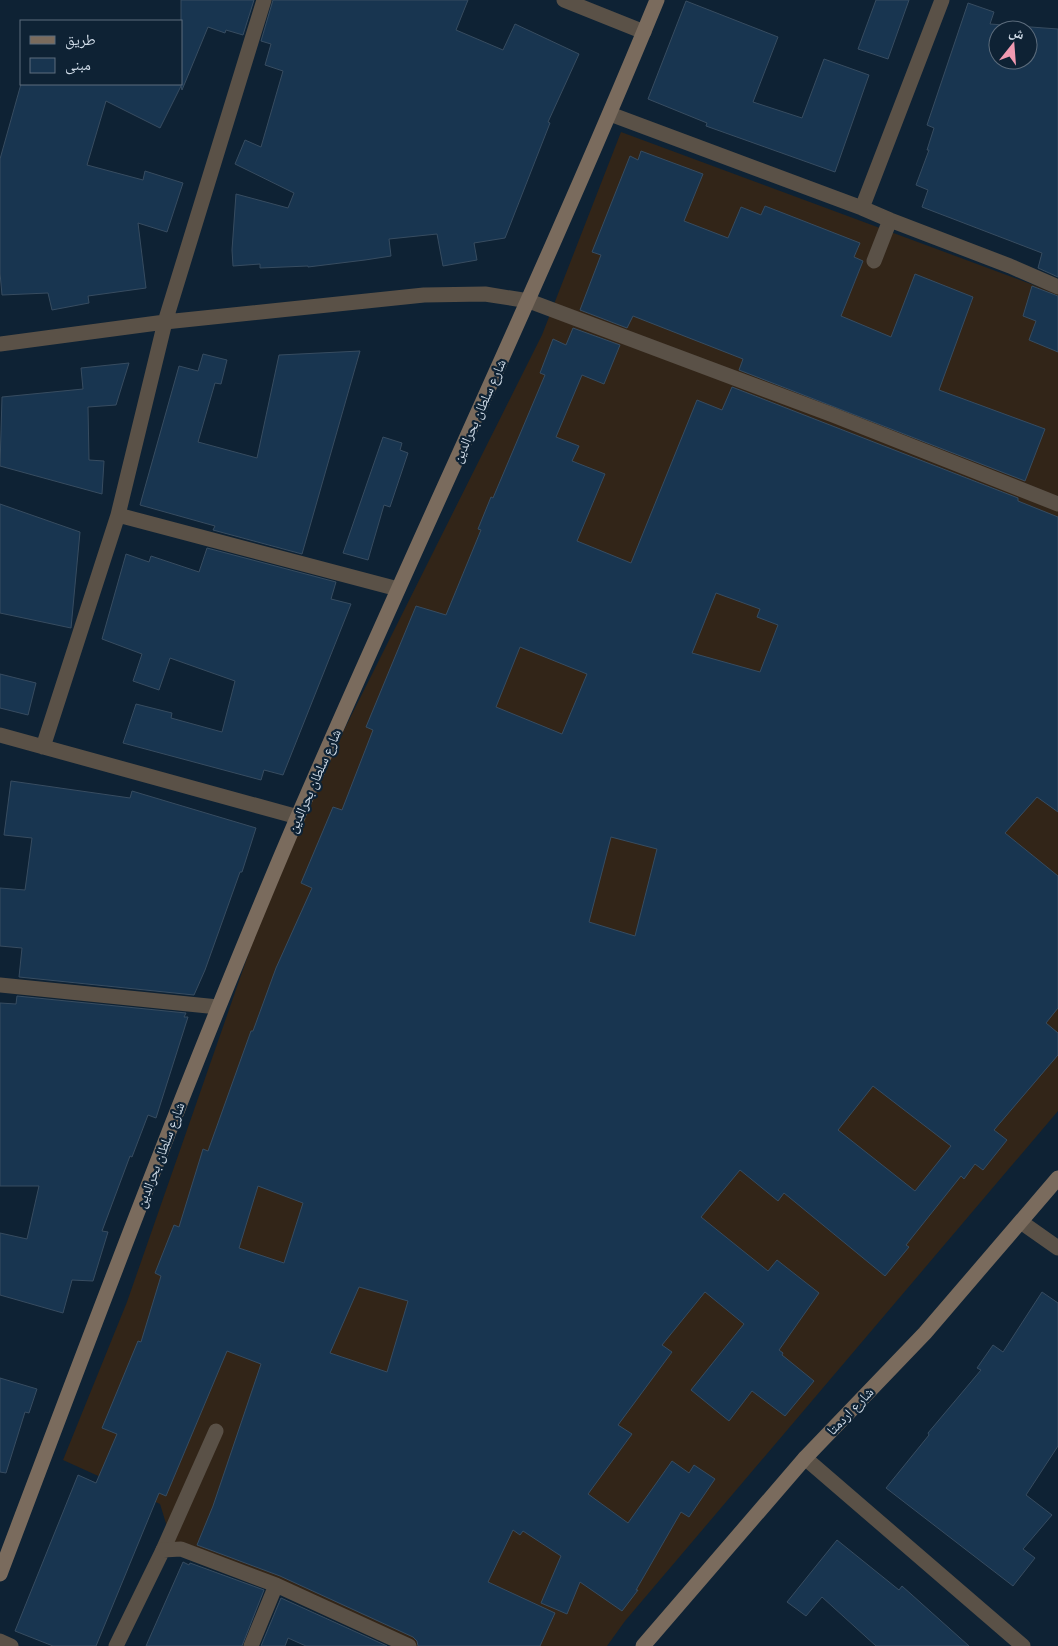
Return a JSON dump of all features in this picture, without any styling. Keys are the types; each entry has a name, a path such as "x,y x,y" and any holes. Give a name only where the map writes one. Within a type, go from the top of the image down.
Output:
{"street":[{"path":"43,747 118,515 165,322 264,0"},
{"path":"564,0 644,32"},
{"name":"شارع سلطان بحرالدين","path":"0,1574 132,1226 218,1007 298,816 398,589 529,301 657,0"},
{"path":"862,208 942,0"},
{"path":"610,114 862,208 1010,266 1058,288"},
{"path":"874,260 890,220"},
{"path":"0,344 165,322 424,295 485,294 529,301 833,415 1058,504"},
{"path":"118,515 398,589"},
{"path":"0,735 298,816"},
{"path":"0,985 218,1007"},
{"name":"شارع اردمتا","path":"643,1646 805,1458 925,1333 1058,1178"},
{"path":"1021,1222 1058,1248"},
{"path":"116,1646 163,1550 216,1431"},
{"path":"805,1458 1023,1646"},
{"path":"163,1550 181,1549 276,1585 409,1646"},
{"path":"251,1646 276,1585"},
{"path":"0,1641 11,1646"}],"shaded area":[{"path":"621,132 1058,294 1058,1111 625,1621 607,1646 405,1646 172,1543 160,1504 63,1460 127,1302 254,938 329,760 542,335"}],"building":[{"path":"181,0 254,0 243,35 226,30 225,33 208,27 182,90 181,86 160,128 106,101 87,165 143,180 145,171 183,183 167,232 138,223 146,288 88,296 89,303 52,310 48,293 2,295 0,273 0,159 21,85 182,85"},
{"path":"273,0 468,0 456,30 503,50 515,24 579,54 548,122 550,123 505,238 474,243 477,260 443,266 437,234 389,239 391,256 308,267 260,268 260,264 233,266 232,250 236,194 288,208 294,193 235,164 245,140 261,147 283,71 265,65 271,44 261,41"},
{"path":"876,0 909,0 888,59 858,49"},
{"path":"686,1 778,37 753,102 802,118 824,59 869,75 835,172 706,126 707,123 648,99"},
{"path":"968,3 994,12 991,20 988,20 988,70 1038,70 1038,28 1058,29 1058,277 1038,268 1042,253 922,207 928,190 916,185 929,150 927,150 934,128 927,125"},
{"path":"641,151 703,174 684,221 728,238 741,207 761,215 765,206 860,243 854,257 863,261 841,316 891,337 915,274 973,297 939,390 1045,429 1025,481 739,370 743,359 633,316 627,328 580,310 601,255 592,252 630,156 638,160"},
{"path":"1032,286 1058,296 1058,352 1029,340 1036,321 1023,316"},
{"path":"573,328 620,345 604,384 582,375 556,437 579,446 572,461 605,474 577,541 631,563 697,400 722,410 732,387 1018,498 1018,501 1058,517 1058,812 1037,797 1005,833 1058,876 1058,1008 1046,1023 1058,1033 1058,1055 994,1130 1007,1140 983,1170 975,1164 964,1179 961,1176 906,1245 909,1247 885,1276 784,1193 778,1201 740,1170 701,1217 768,1271 777,1260 819,1293 779,1350 783,1353 782,1355 814,1381 785,1416 752,1391 729,1421 691,1390 744,1324 705,1292 662,1345 672,1352 618,1425 632,1434 588,1494 628,1523 672,1461 689,1473 694,1465 715,1479 689,1517 681,1512 636,1590 638,1590 622,1611 580,1582 567,1614 541,1603 561,1556 523,1531 520,1535 513,1530 488,1582 555,1613 540,1646 418,1646 417,1641 413,1637 280,1576 197,1545 213,1506 261,1364 227,1351 166,1496 159,1493 96,1646 53,1646 15,1631 78,1475 96,1483 117,1434 102,1428 138,1341 141,1342 161,1276 155,1273 174,1225 179,1227 203,1149 208,1151 251,1031 253,1031 276,968 312,888 301,883 333,807 342,810 373,730 366,727 416,606 446,615 481,530 478,529 491,497 493,498 545,375 540,373 553,339 566,345","holes":["716,593 760,609 757,617 778,625 760,672 692,653","520,647 587,674 562,734 496,707","611,837 657,849 635,936 589,922","873,1086 951,1146 915,1191 838,1130","258,1186 303,1203 284,1263 239,1248","359,1287 408,1301 387,1372 330,1353"]},
{"path":"360,351 302,554 213,530 215,526 140,505 179,366 198,371 203,354 227,360 221,384 215,383 198,442 257,458 279,355"},
{"path":"129,363 116,405 88,407 89,460 104,461 102,494 0,466 2,397 83,389 81,368"},
{"path":"383,437 402,443 400,450 408,453 390,507 384,505 368,560 343,553"},
{"path":"0,504 80,532 71,628 0,613"},
{"path":"207,548 336,582 331,599 351,604 283,775 264,770 261,780 123,743 136,704 172,713 171,718 222,732 235,681 170,658 159,690 133,681 142,654 102,639 126,554 149,562 151,556 199,572"},
{"path":"0,674 36,683 28,715 0,708"},
{"path":"11,781 130,798 132,791 256,828 242,872 240,872 205,970 194,995 19,977 22,948 0,946 0,888 25,890 32,838 4,835"},
{"path":"17,996 186,1013 184,1017 188,1017 156,1118 148,1115 132,1157 130,1156 102,1231 108,1232 93,1281 72,1280 63,1313 0,1295 0,1233 27,1239 39,1186 0,1186 0,1003 16,1004"},
{"path":"1042,1292 1058,1303 1058,1446 1026,1495 1052,1515 1023,1549 1035,1558 1013,1586 886,1488 929,1435 928,1433 981,1370 977,1368 993,1345 1003,1352"},
{"path":"0,1378 37,1389 29,1413 25,1412 6,1473 0,1472"},
{"path":"837,1540 899,1590 902,1586 969,1646 876,1646 822,1597 806,1616 787,1602"},
{"path":"183,1562 264,1590 242,1646 146,1646"},
{"path":"281,1598 387,1646 306,1646 288,1638 285,1646 261,1646"}]}
